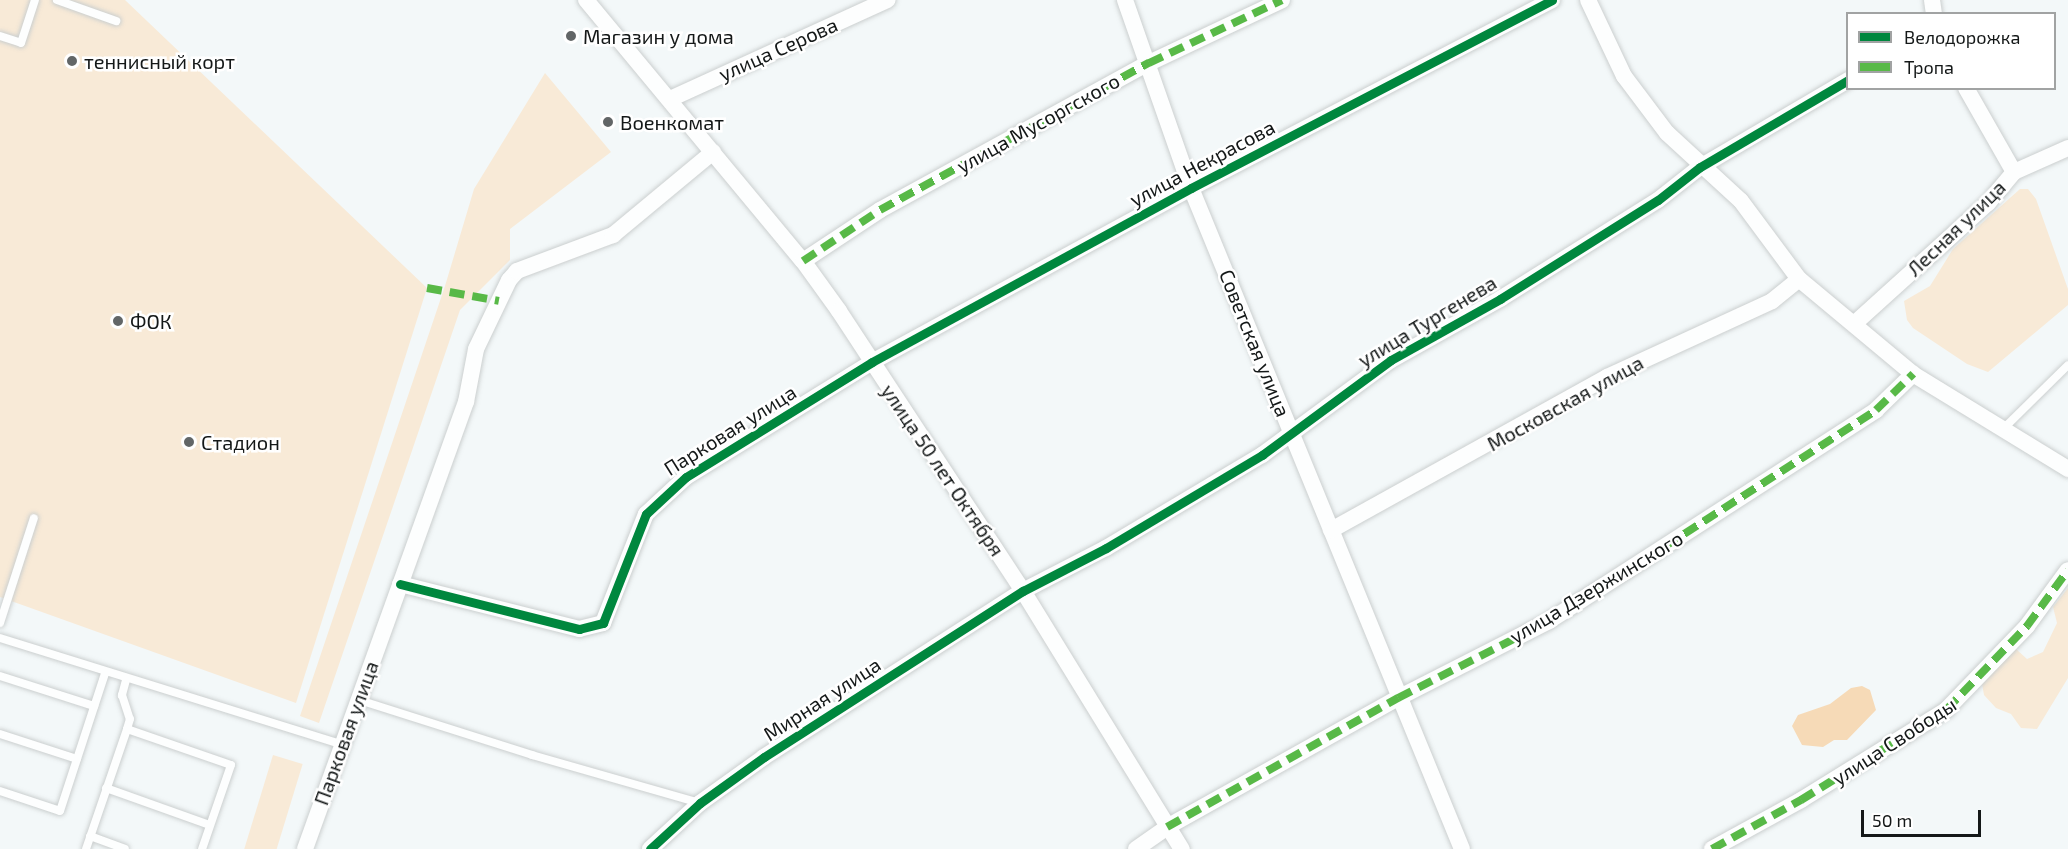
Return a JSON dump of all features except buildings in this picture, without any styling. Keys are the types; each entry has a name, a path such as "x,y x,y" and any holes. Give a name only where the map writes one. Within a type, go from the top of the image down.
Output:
{"street":[{"name":"улица 50 лет Октября","path":"586,0 803,261 1023,591 1182,849"},
{"name":"улица Серова","path":"670,99 886,0"},
{"name":"Советская улица","path":"1125,0 1191,188 1398,698 1462,849"},
{"name":"улица Мусоргского","path":"803,261 880,210 1149,63 1282,0"},
{"name":"улица Некрасова","path":"872,362 1191,188 1552,0"},
{"path":"1588,0 1624,76 1667,133 1700,166 1741,201 1799,279 1913,374 2005,427 2068,469"},
{"name":"улица Тургенева","path":"1023,591 1106,548 1262,455 1291,430 1391,360 1500,299 1658,200 1700,166 1846,81"},
{"path":"1967,90 2014,172"},
{"name":"Лесная улица","path":"1854,324 1988,203 2014,172 2068,148"},
{"name":"Парковая улица","path":"305,849 466,402 476,349 509,280 518,271 613,235 713,152"},
{"name":"Московская улица","path":"1331,530 1607,377 1772,301 1799,279"},
{"name":"Парковая улица","path":"400,584 579,629 592,628 603,623 611,612 646,514 669,489 872,362"},
{"name":"улица Дзержинского","path":"1136,849 1167,827 1398,698 1549,621 1876,410 1913,374"},
{"name":"улица Свободы","path":"1712,849 1801,800 1946,710 2026,627 2068,570"},
{"name":"Мирная улица","path":"650,849 700,803 1023,591"}],"lane":[{"path":"0,36 21,43 35,0"},
{"path":"57,0 116,21"},
{"path":"2005,427 2068,365"},
{"path":"0,623 34,518"},
{"path":"0,638 126,680 341,744"},
{"path":"0,791 60,811 105,673"},
{"path":"0,676 94,706"},
{"path":"86,849 130,719 122,695 126,680"},
{"path":"359,700 532,755 700,803"},
{"path":"127,729 231,765 202,849"},
{"path":"0,734 77,759"},
{"path":"106,788 210,825"},
{"path":"90,837 125,849"}],"shaded area":[{"name":"Стадион","path":"0,0 125,0 427,288 296,703 0,597"},
{"path":"545,73 611,152 510,229 510,260 460,310 319,723 300,716 445,286 474,189"},
{"path":"2020,189 2028,189 2036,199 2068,289 2068,305 1988,372 1967,364 1913,328 1907,320 1904,301 1930,286 1953,249"},
{"path":"2068,588 2068,678 2037,729 2021,728 2011,714 1996,708 1984,695 1981,678 2016,649 2027,659 2043,652 2057,623 2053,607"},
{"path":"1862,686 1870,690 1876,710 1847,740 1834,740 1823,747 1802,745 1792,726 1798,715 1830,704 1851,688"},
{"path":"273,755 303,764 277,849 244,849"}],"marked path":[{"path":"803,261 880,210 1149,63 1282,0"},
{"path":"427,288 499,301"},
{"path":"1167,827 1398,698 1549,621 1876,410 1913,374"},
{"path":"1712,849 1801,800 1946,710 2027,626 2068,570"}],"cycle path":[{"path":"400,584 579,629 603,623 646,514 686,477 872,362 1191,188 1552,0"},
{"path":"650,849 700,803 764,757 1023,591 1106,548 1262,455 1391,360 1500,299 1658,200 1700,167 1846,81"}],"place":[{"name":"Магазин у дома","path":"571,36"},
{"name":"теннисный корт","path":"72,61"},
{"name":"Военкомат","path":"608,122"},
{"name":"ФОК","path":"118,321"},
{"name":"Стадион","path":"189,442"}]}
